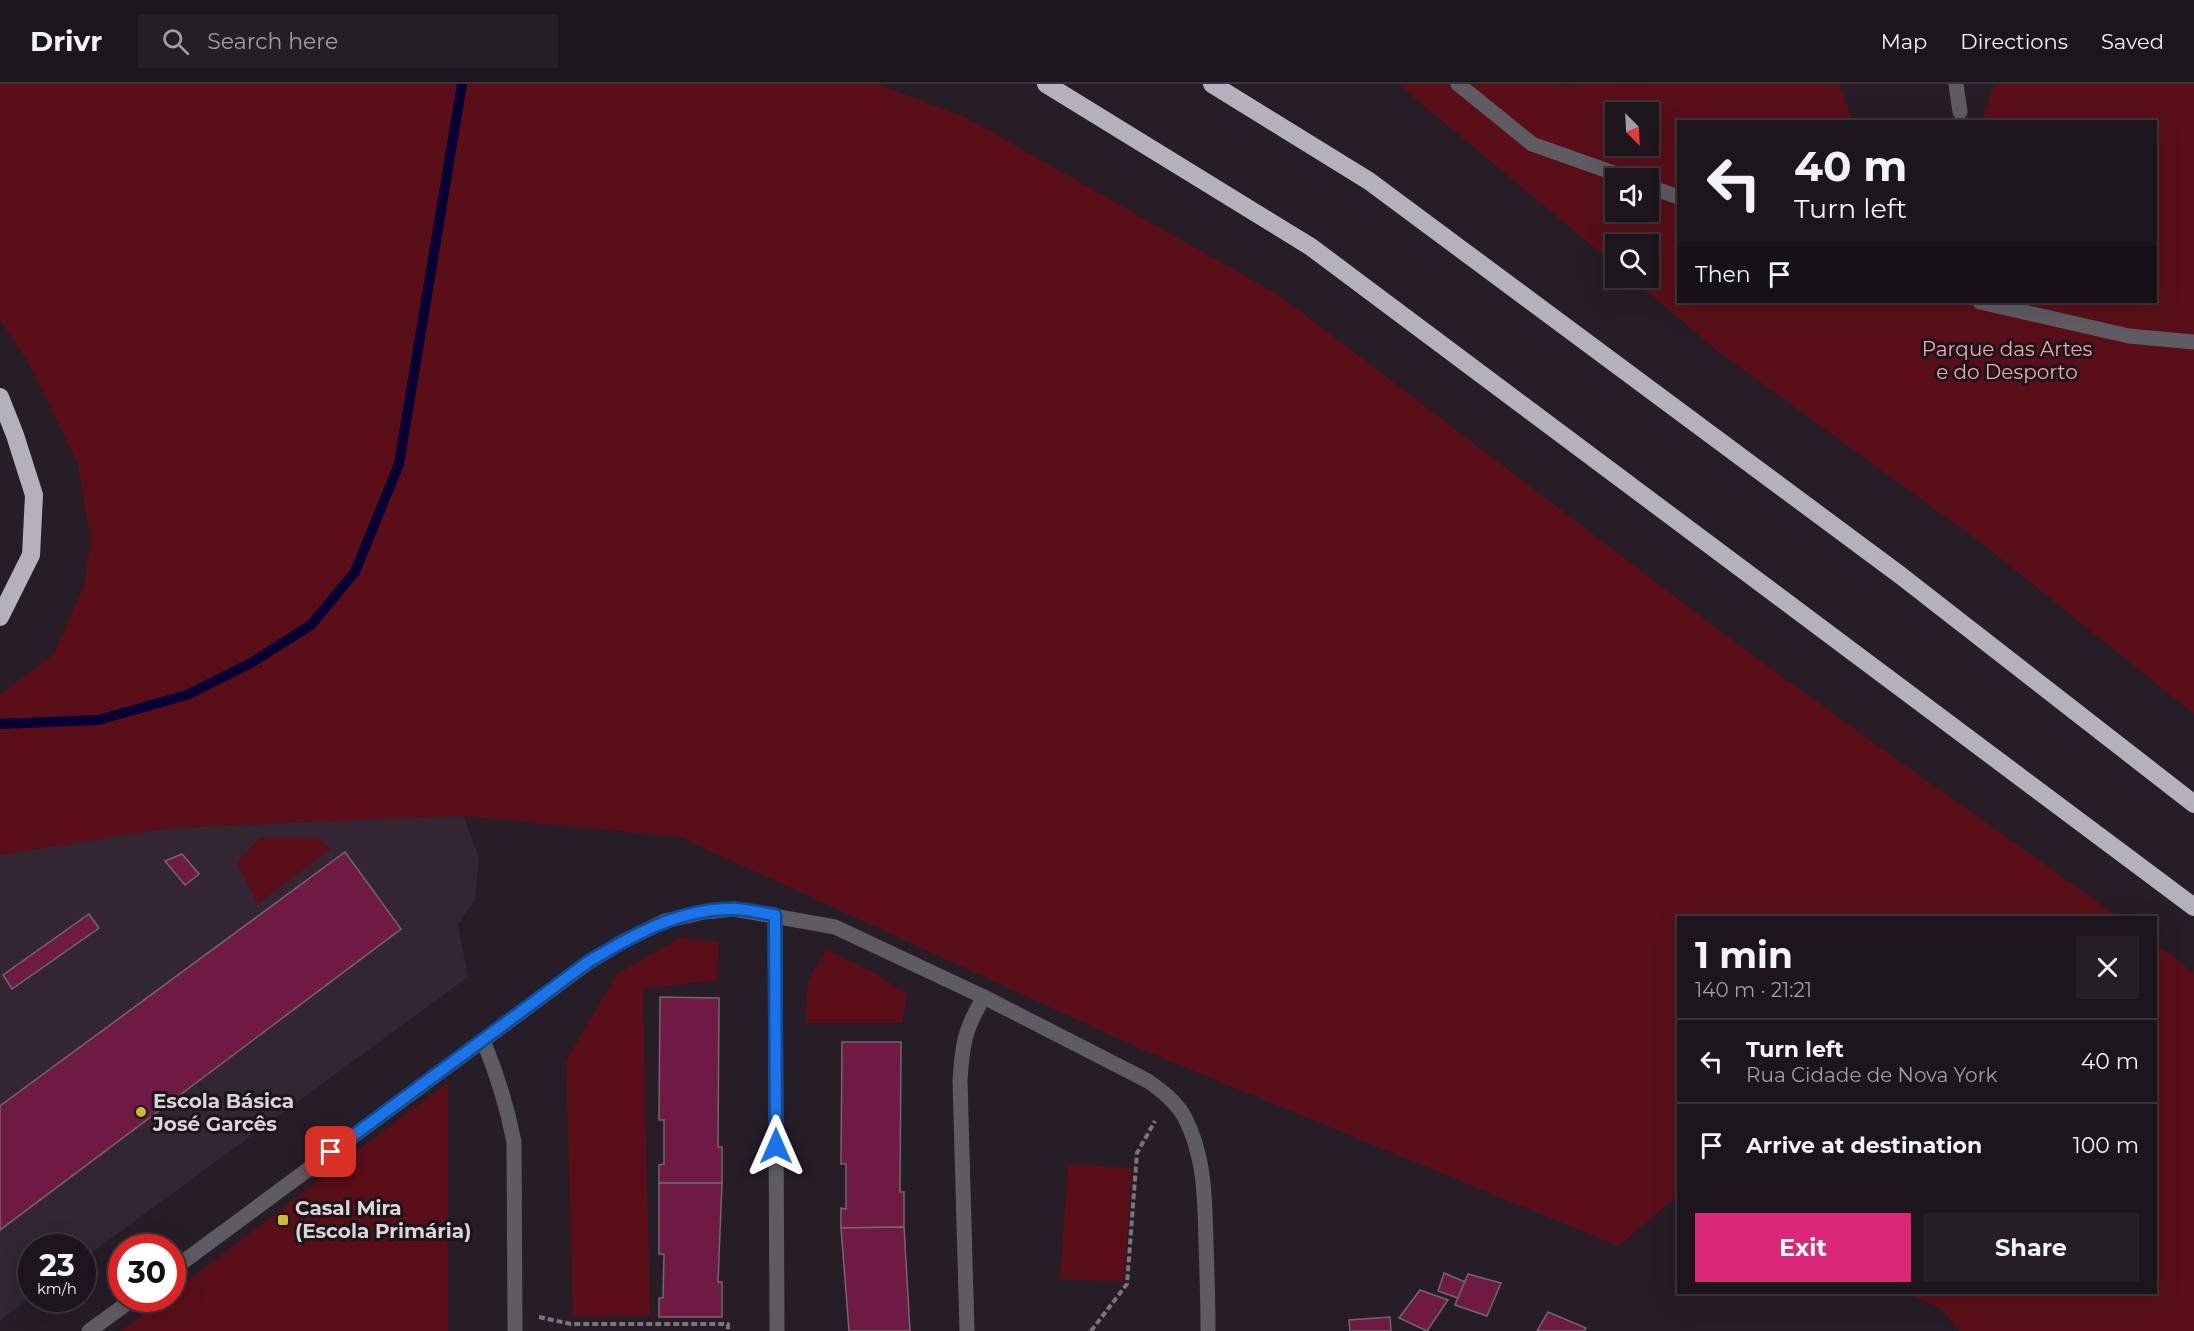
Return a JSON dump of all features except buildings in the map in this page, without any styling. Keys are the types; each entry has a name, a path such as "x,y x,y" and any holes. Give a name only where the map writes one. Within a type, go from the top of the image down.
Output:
{"highway":[{"path":"1046,84 1311,247 2194,908"},
{"path":"1212,84 1369,181 1900,575 2194,804"},
{"path":"0,397 34,495 31,555 0,617"}],"street":[{"path":"1458,84 1532,144 1605,170"},
{"path":"1956,84 1960,112"},
{"path":"1659,190 1677,196"},
{"path":"1984,303 2129,336 2194,342"},
{"path":"186,1260 588,962 665,921 704,912 734,909 835,927 984,996 1148,1081 1169,1097 1183,1115 1202,1166 1208,1331"},
{"path":"775,915 777,1331"},
{"path":"968,1331 960,1082 962,1048 970,1020 984,996"},
{"path":"483,1040 506,1102 514,1142 515,1331"},
{"path":"89,1331 115,1312"}],"path":[{"path":"1091,1331 1127,1284 1137,1153 1169,1097"},
{"path":"571,1324 728,1324 728,1331"}],"shaded area":[{"name":"Escola Básica José Garcês","path":"463,815 479,858 475,900 458,924 468,977 117,1234 108,1234 108,1241 96,1249 96,1234 18,1234 18,1307 0,1320 0,855 169,828"}],"green space":[{"path":"0,84 877,84 965,117 1280,296 1732,640 2117,916 1677,916 1677,1197 1618,1246 1143,1050 680,837 463,816 169,828 0,855 0,694 54,654 84,585 91,540 77,462 28,362 0,320"},
{"name":"Parque das Artes e do Desporto","path":"1398,84 1557,84 1567,86 1572,84 1839,84 1853,120 1677,120 1677,303 2157,303 2157,120 1982,120 1994,84 2194,84 2194,714 1984,545 1716,350 1643,288 1659,288 1659,234 1605,234 1605,257"},
{"path":"261,837 318,838 331,849 258,904 237,862"},
{"path":"680,938 719,942 717,980 643,989 650,1316 573,1317 566,1061 617,974"},
{"path":"2157,945 2194,973 2194,1331 1959,1331 1941,1309 1908,1294 2157,1294"},
{"path":"826,950 873,972 907,994 902,1023 805,1023 808,980"},
{"path":"448,1082 448,1331 121,1331 146,1312 186,1312 186,1282"},
{"path":"1068,1164 1132,1168 1124,1282 1060,1279"}],"waterway":[{"path":"0,724 98,720 187,695 251,663 311,625 355,572 399,464 462,84"}],"place":[{"name":"Escola Básica José Garcês","path":"141,1112"},
{"name":"Casal Mira (Escola Primária)","path":"283,1220"}],"route":[{"path":"331,1152 606,951 665,921 704,912 734,909 775,915 776,1146"}]}
